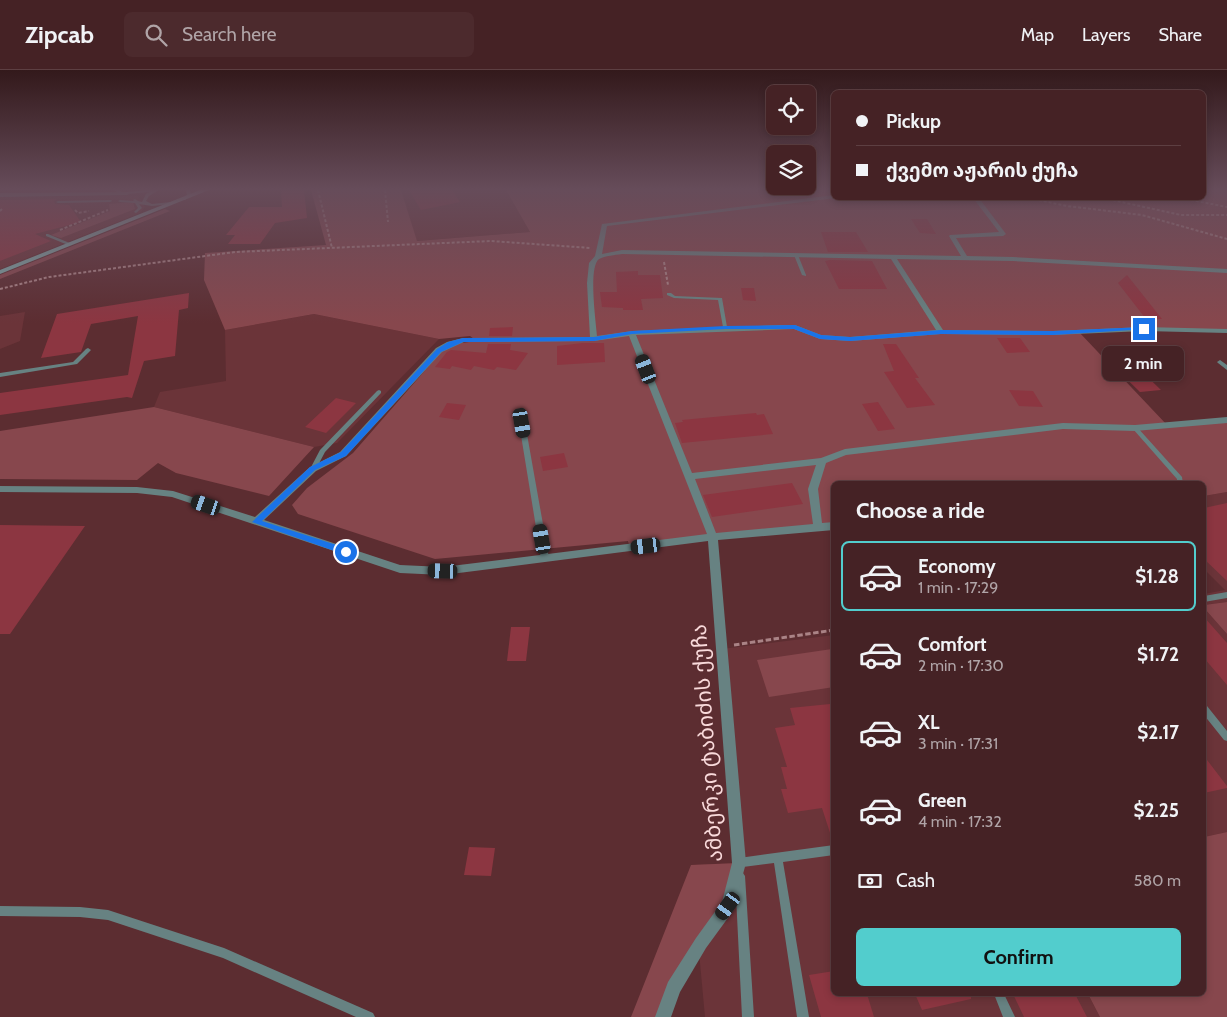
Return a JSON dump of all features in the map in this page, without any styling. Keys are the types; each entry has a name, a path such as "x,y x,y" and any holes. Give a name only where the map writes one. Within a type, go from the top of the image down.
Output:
{"main road":[{"path":"0,272 95,234"}],"street":[{"path":"594,339 590,283 592,263 598,257 602,234"},
{"path":"965,258 952,236 998,234"},
{"path":"598,257 622,252 662,252 965,258 1076,261 1227,271"},
{"path":"893,257 941,332"},
{"path":"256,522 313,469 343,454 439,350 463,340 594,339 632,333 725,328 795,327 820,337 850,339 941,332 1053,333 1144,329 1227,331"},
{"name":"ამბერკი ტაბიძის ქუჩა","path":"632,333 712,537 739,863 728,906 701,942 674,988 663,1017"},
{"path":"688,477 822,461 845,452 1063,426 1135,428 1227,420"},
{"path":"818,527 813,489 822,461"},
{"path":"0,489 137,490 173,494 400,569 443,571 712,537 831,526"}],"lane":[{"path":"47,234 70,244"},
{"path":"796,255 804,275"},
{"path":"669,294 674,297 720,299 725,328"},
{"path":"0,375 75,363 88,350"},
{"path":"1220,362 1227,368"},
{"path":"313,469 322,451 379,392"},
{"path":"522,423 545,558"},
{"path":"1135,428 1180,481"},
{"path":"1206,599 1227,595"},
{"path":"1206,711 1227,737"},
{"path":"748,1017 739,863 831,850"},
{"path":"778,858 803,1017"},
{"path":"0,911 80,912 108,915 224,953 369,1017"},
{"path":"1000,996 1009,1017"}],"path":[{"path":"329,234 332,248"},
{"path":"1210,234 1227,239"},
{"path":"0,289 59,276 235,252 491,241 600,248"},
{"path":"662,252 669,294"},
{"path":"722,649 751,641 831,630"}],"shaded area":[{"path":"0,234 87,234 0,269"},
{"path":"53,234 71,234 61,238 51,235"},
{"path":"102,234 112,234 0,279 0,275"},
{"path":"323,234 415,234 417,241 502,234 1227,234 1227,331 1204,329 1079,332 1167,425 1227,420 1227,492 1206,496 1206,481 831,481 831,526 630,548 628,541 435,559 298,514 292,505 307,488 353,453 442,351 461,343 477,341 470,336 439,339 314,314 225,330 204,280 205,253 326,245"},
{"path":"414,234 502,234 416,241"},
{"path":"25,312 20,341 0,349 0,316"},
{"path":"314,314 439,339 337,443 314,447 154,407 160,392 226,381 225,330"},
{"path":"154,407 314,447 269,496 176,473 158,463 137,480 0,479 0,431"},
{"path":"1227,492 1227,602 1206,605 1206,594 1225,590 1206,571 1206,496"},
{"path":"1227,602 1227,634 1206,610 1206,605"},
{"path":"1206,610 1227,634 1227,832 1206,837"},
{"path":"831,635 831,996 1089,996 1100,1017 705,1017 691,865 739,863 722,649"},
{"path":"831,649 831,687 769,697 757,660"},
{"path":"1227,832 1227,1017 1100,1017 1089,996 1206,996 1206,837"},
{"path":"739,863 728,906 663,1017 631,1017 691,865"}],"building":[{"path":"0,234 35,234 51,241 0,261"},
{"path":"267,234 260,244 228,244 235,235 226,235"},
{"path":"822,234 857,234 868,252 828,252"},
{"path":"825,261 872,261 887,289 839,289"},
{"path":"638,271 638,275 660,275 663,298 641,299 643,310 602,307 600,292 617,292 616,272"},
{"path":"1127,275 1162,319 1146,319 1118,283"},
{"path":"741,288 754,288 756,301 743,300"},
{"path":"189,293 188,308 179,310 175,356 144,361 132,398 127,397 0,415 0,393 128,375 138,316 91,324 81,352 41,358 57,314"},
{"path":"513,327 512,336 489,336 490,328"},
{"path":"997,338 1020,338 1030,352 1007,353"},
{"path":"604,343 605,362 557,365 557,346"},
{"path":"488,344 511,344 510,350 528,353 516,370 497,367 494,370 474,366 471,370 452,366 450,369 435,367 447,352 451,350 486,353"},
{"path":"883,344 896,344 919,378 915,378 935,405 907,408 884,372 894,371"},
{"path":"1141,346 1158,361 1137,363 1120,348"},
{"path":"1126,356 1161,390 1140,392 1104,357"},
{"path":"1009,390 1033,391 1043,407 1019,406"},
{"path":"336,398 356,403 326,433 305,427"},
{"path":"878,402 895,429 878,431 862,404"},
{"path":"447,403 466,405 459,420 439,417"},
{"path":"756,413 757,415 764,414 773,434 682,443 675,423 683,422 682,420"},
{"path":"564,453 568,467 543,471 540,457"},
{"path":"792,483 803,504 712,517 703,495"},
{"path":"1227,503 1227,581 1206,561 1206,508"},
{"path":"0,525 85,526 10,634 0,634"},
{"path":"1206,619 1227,643 1227,685 1206,660"},
{"path":"511,627 530,627 526,661 507,661"},
{"path":"830,704 831,706 831,836 822,808 788,813 781,789 787,789 781,767 787,767 775,728 795,725 790,708"},
{"path":"1206,759 1227,786 1227,788 1206,793"},
{"path":"469,847 495,848 491,876 464,875"},
{"path":"831,971 831,996 868,996 874,1017 821,1017 809,975"},
{"path":"916,996 971,996 971,999 922,1010"},
{"path":"1014,996 1076,996 1087,1017 1024,1017"}],"route":[{"path":"346,552 256,522 313,469 343,454 439,350 463,340 594,339 632,333 780,327 795,327 820,337 850,339 941,332 1053,333 1144,329"}]}
